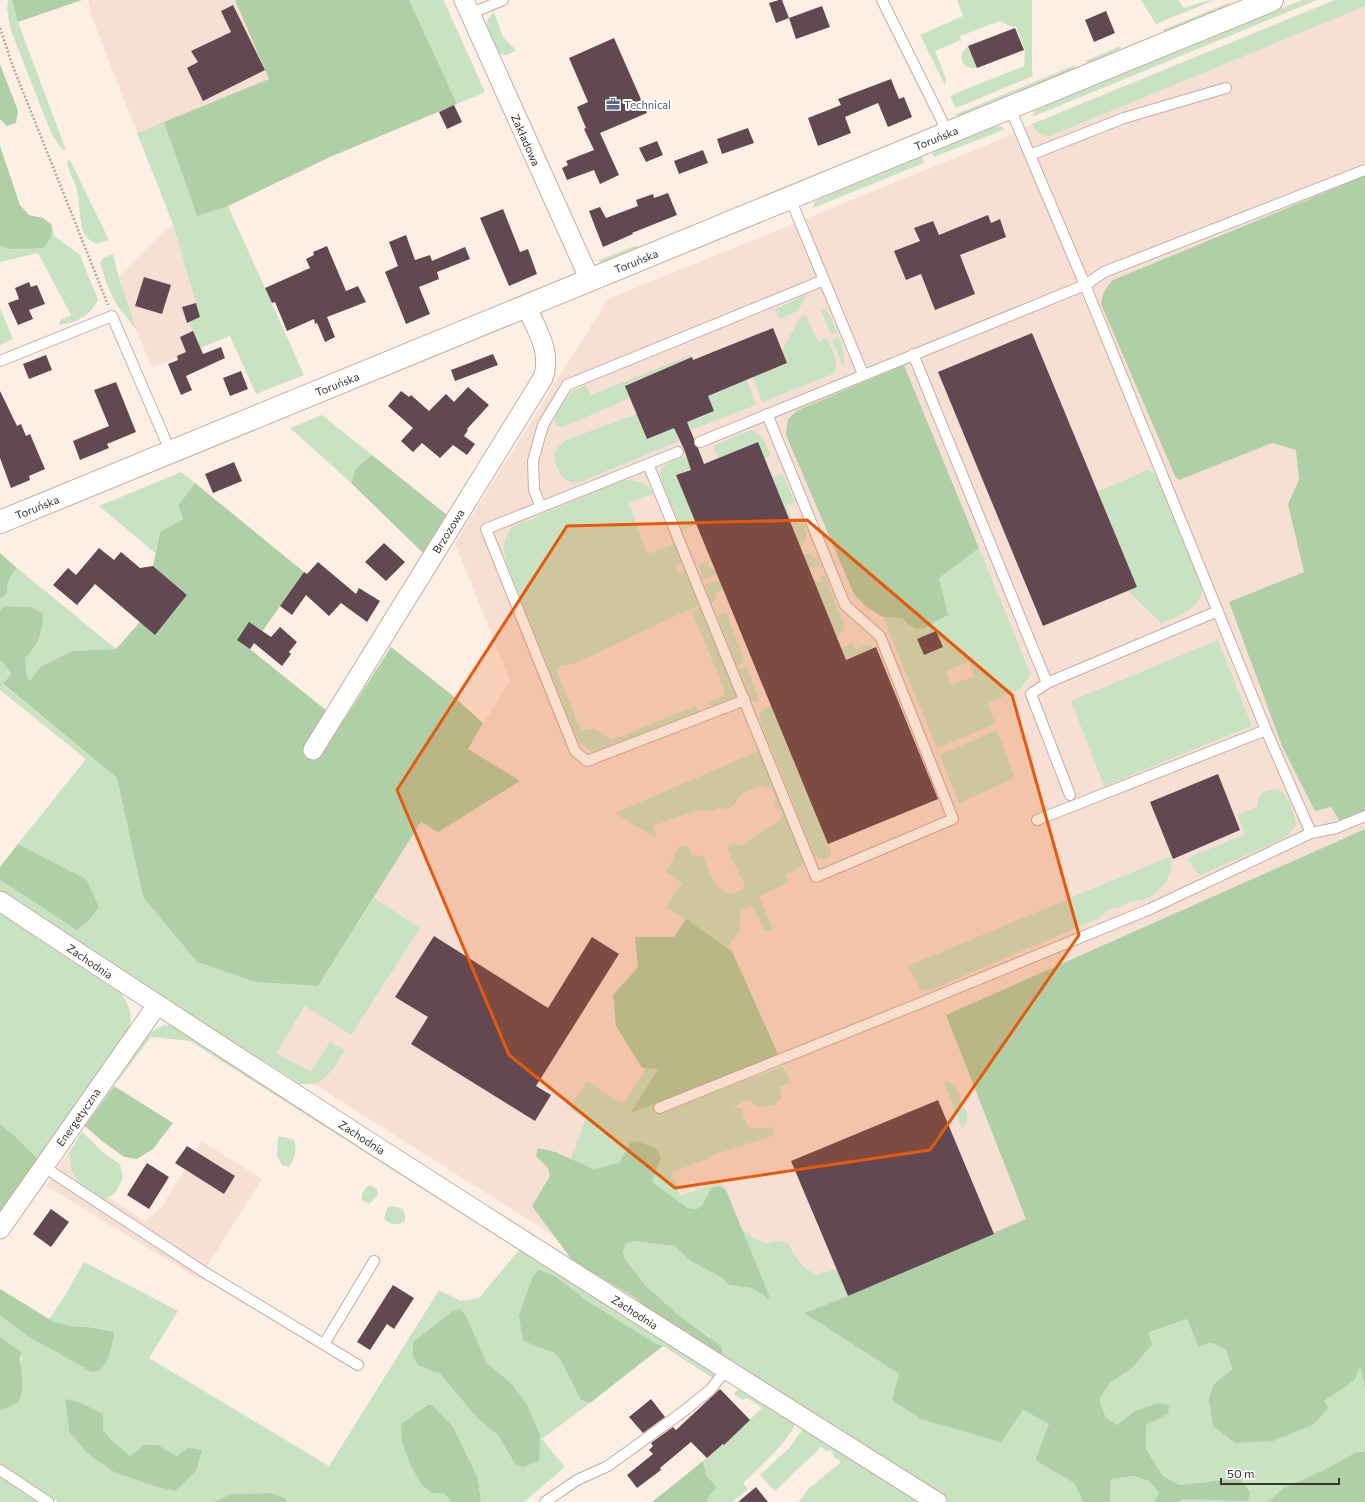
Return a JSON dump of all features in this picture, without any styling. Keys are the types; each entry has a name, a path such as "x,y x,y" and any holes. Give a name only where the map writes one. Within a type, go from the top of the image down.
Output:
{"street":[{"name":"Toruńska","path":"0,522 1010,108 1264,2"},
{"name":"Zakładowa","path":"467,7 590,280"},
{"name":"Brzozowa","path":"313,750 543,378 547,365 545,350 526,306"},
{"name":"Zachodnia","path":"0,901 157,1005 726,1370 937,1502"},
{"name":"Energetyczna","path":"0,1229 157,1005"}],"lane":[{"path":"467,7 503,0"},
{"path":"882,0 948,133"},
{"path":"1030,155 1124,118 1226,88"},
{"path":"1010,108 1085,285 1266,730 1311,833"},
{"path":"700,442 863,374 1085,285 1104,272 1365,170"},
{"path":"790,198 863,374"},
{"path":"541,507 534,490 533,461 543,425 568,384 824,280"},
{"path":"0,361 112,316 171,453"},
{"path":"914,354 1047,683"},
{"path":"648,464 816,876 953,819 880,636 845,605 767,414"},
{"path":"678,452 486,529 575,751 586,761 745,700"},
{"path":"1070,795 1031,694 1047,683 1218,611"},
{"path":"1037,820 1266,730"},
{"path":"659,1108 1150,909 1311,833 1336,828 1365,816"},
{"path":"44,1167 204,1272 358,1365"},
{"path":"324,1344 374,1261"},
{"path":"545,1502 577,1480 608,1466 684,1411 710,1390 726,1370"},
{"path":"0,1470 48,1502"}],"path":[{"path":"0,28 12,64 112,316"}],"highlighted area":[{"path":"807,520 1012,695 1079,935 930,1150 675,1188 509,1055 397,790 567,526"}],"shaded area":[{"path":"88,0 444,0 475,69 360,113 216,176 228,206 173,224 91,15"},
{"path":"1335,0 1365,0 1365,829 946,1015 1028,1219 781,1323 742,1229 720,1181 680,1196 671,1172 696,1123 792,1083 732,951 554,1236 273,1058 510,681 455,543 608,299 999,140 1032,124"},
{"path":"173,224 200,317 200,348 152,368 137,331 119,278"},
{"path":"202,1141 262,1179 199,1279 46,1186 73,1146 79,1177 145,1221 161,1208"}],"green space":[{"path":"8,0 12,0 18,22 66,150 62,149 52,135 11,31 7,10"},
{"path":"12,0 82,0 18,22"},
{"path":"235,0 409,0 457,104 330,157 228,206 197,216 164,122 269,79"},
{"path":"409,0 443,0 485,92 457,104"},
{"path":"957,0 1032,0 1033,76 956,108 950,96 1024,66 1025,50 1016,26 1012,27 1000,21 960,36 961,40 935,51 946,79 945,85 920,35 963,16"},
{"path":"1141,0 1178,0 1184,8 1215,0 1156,24"},
{"path":"1302,0 1317,0 1032,117 1036,110 1042,107"},
{"path":"1335,0 1365,0 1365,6 1050,136 1039,133 1035,130 1032,124"},
{"path":"1233,1 1225,8 1166,32 1162,30"},
{"path":"494,12 503,37 516,50 507,55 499,54 492,44 488,33 487,22"},
{"path":"968,46 977,68 969,68 962,61 962,53"},
{"path":"1121,46 1119,52 1089,64 1085,61"},
{"path":"0,64 18,111 16,123 7,126 0,119"},
{"path":"1075,65 1073,71 960,117 954,115"},
{"path":"164,122 197,216 228,206 304,375 256,394 230,336 200,348 189,322 200,317 173,224 137,133"},
{"path":"993,126 1000,126 1006,129 934,157 932,154 933,152"},
{"path":"0,146 20,205 29,215 43,218 52,225 51,237 43,248 9,249 0,246"},
{"path":"922,156 924,163 813,208 814,203 817,200"},
{"path":"70,160 109,240 96,244 88,239 84,233 77,191 70,173 67,162"},
{"path":"1365,176 1365,813 1339,820 1331,807 1315,811 1282,746 1229,602 1304,572 1288,504 1299,480 1296,450 1272,443 1179,480 1175,476 1101,304 1105,291 1113,280"},
{"path":"52,225 54,236 80,255 98,300 95,306 82,318 59,325 60,320 71,315 38,253 0,262 0,246 9,249 51,237"},
{"path":"637,245 637,250 604,263 597,261"},
{"path":"113,254 119,278 137,331 115,301 101,267 100,262 103,258"},
{"path":"807,294 798,311 779,319 775,309"},
{"path":"0,308 13,339 0,345"},
{"path":"826,308 837,332 831,335 821,311"},
{"path":"806,315 818,342 827,338 836,361 833,374 762,402 753,377 787,364 782,350 800,318"},
{"path":"838,336 844,351 843,366 832,340"},
{"path":"691,355 691,359 626,385 630,398 563,427 557,425 555,422 555,416 572,391 585,385 591,395"},
{"path":"904,365 979,548 939,578 948,615 924,628 916,629 902,618 883,617 868,608 854,594 786,435 788,419 798,410"},
{"path":"747,380 756,405 691,430 687,422 714,412 708,396"},
{"path":"637,414 674,428 679,441 578,483 568,481 561,476 554,457 558,447 566,440"},
{"path":"322,415 372,455 356,468 351,483 290,428"},
{"path":"750,430 761,436 766,443 771,456 764,459 718,458 713,446"},
{"path":"372,455 447,515 424,554 351,483 356,468"},
{"path":"686,456 691,469 676,475 697,525 682,530 660,476 661,471 666,465"},
{"path":"1147,470 1155,474 1202,588 1201,596 1193,607 1181,615 1161,623 1128,591 1137,587 1098,492"},
{"path":"181,472 195,483 178,506 183,519 160,532 155,553 99,506"},
{"path":"782,473 795,502 786,505 793,522 802,519 806,530 805,540 800,547 771,478"},
{"path":"621,481 637,481 643,484 655,493 629,503 647,554 676,544 683,562 675,566 678,574 686,571 701,604 576,663 560,666 557,669 559,670 557,672 581,730 596,729 612,740 696,706 698,712 706,711 601,752 592,752 579,743 508,567 504,547 508,533 512,527"},
{"path":"195,483 304,572 250,649 342,723 391,647 452,695 483,723 468,749 520,781 438,832 421,822 318,986 255,982 197,962 143,897 117,778 3,684 11,674 0,660 0,610 4,606 30,607 43,613 41,632 37,643 25,658 27,677 30,681 41,666 73,651 116,649 140,622 155,634 187,595 153,566 160,532 183,519 178,506"},
{"path":"979,548 1031,675 1020,689 988,703 995,724 937,748 883,617 902,618 909,625 948,614 938,578","holes":["969,662 974,676 951,685 946,671"]},
{"path":"0,553 17,568 9,580 7,593 2,598 0,598"},
{"path":"803,554 813,555 821,565 809,569"},
{"path":"711,560 708,565 716,571 717,574 703,580 698,565"},
{"path":"17,568 116,649 73,651 41,666 30,681 27,677 25,658 34,648 39,638 43,613 30,607 4,606 0,610 0,598 7,593 9,580"},
{"path":"825,576 844,624 844,629 837,638 814,580 816,579 817,583 822,582 820,577"},
{"path":"720,580 723,587 716,594 715,601 712,602 710,601 704,584"},
{"path":"702,607 740,700 735,700 711,708 709,702 724,696 724,689 692,611"},
{"path":"726,612 745,662 737,666 717,615"},
{"path":"1218,640 1252,726 1104,786 1071,701"},
{"path":"852,643 856,649 870,644 873,648 846,659 841,648"},
{"path":"0,660 2,660 11,674 3,685 117,778 143,897 197,962 255,982 318,986 374,898 420,928 351,1035 305,1006 276,1054 311,1071 330,1042 345,1050 332,1070 322,1080 316,1083 300,1084 198,1021 0,891 0,880 77,930 86,879 18,844 86,759 0,690"},
{"path":"747,666 759,700 756,702 751,699 738,669"},
{"path":"771,705 831,851 830,856 826,858 820,858 814,855 759,718 760,712"},
{"path":"997,730 1015,778 959,803 940,755"},
{"path":"761,750 804,859 799,867 794,871 785,874 788,882 783,886 759,896 773,929 765,931 752,906 741,910 739,932 728,947 666,907 682,883 666,872 679,846 685,846 691,849 692,855 703,856 717,885 723,890 729,893 736,892 744,888 745,885 728,851 728,847 732,844 743,845 779,821 782,813 775,805 775,796 771,787 762,785 740,795 734,805 723,810 719,806 712,811 693,812 653,826 657,838 615,813"},
{"path":"1278,789 1288,800 1294,815 1296,825 1289,834 1283,839 1201,875 1197,873 1188,858 1245,834 1238,815 1257,807 1259,798 1266,791"},
{"path":"1365,829 1365,1388 1360,1366 1355,1380 1324,1401 1328,1408 1314,1424 1273,1441 1235,1443 1213,1426 1209,1399 1214,1384 1232,1369 1226,1350 1211,1343 1198,1346 1187,1319 1148,1333 1152,1344 1131,1369 1110,1383 1099,1399 1106,1418 1117,1425 1133,1412 1158,1403 1169,1405 1168,1414 1146,1425 1146,1449 1163,1476 1180,1485 1239,1478 1250,1492 1248,1501 1183,1499 1178,1502 1154,1502 1159,1493 1149,1481 1134,1476 1111,1479 1110,1502 1083,1502 1074,1483 1035,1460 1049,1424 1023,1410 1001,1442 921,1419 892,1400 899,1374 804,1313 848,1296 1026,1219 946,1015"},
{"path":"18,844 86,879 99,907 90,919 77,930 0,880 0,867"},
{"path":"1171,856 1172,863 1170,874 1165,884 1153,895 1144,900 1132,901 1118,908 1109,909 1099,918 931,990 921,990 908,966"},
{"path":"0,911 120,991 129,1007 131,1016 128,1033 39,1160 15,1136 0,1124"},
{"path":"686,919 732,951 779,1056 630,1113 658,1069 642,1068 616,1026 613,995 638,967 635,937 674,937"},
{"path":"164,1025 174,1026 716,1369 716,1380 663,1346 655,1343 589,1302 555,1276 523,1341 554,1353 560,1359 581,1400 590,1403 542,1439 565,1467 524,1502 481,1502 478,1479 431,1493 444,1493 451,1502 287,1502 285,1498 271,1493 232,1494 213,1502 58,1502 0,1464 0,1410 17,1403 22,1354 0,1337 0,1315 26,1335 87,1327 72,1326 49,1319 66,1294 84,1262 178,1311 149,1358 329,1466 439,1290 461,1301 479,1298 519,1250 190,1041 151,1037 114,1086 140,1044 152,1031","holes":["466,1316 487,1363 512,1384 515,1464 498,1435 479,1420 440,1374","65,1399 103,1430 111,1441 130,1456 158,1445 177,1456 188,1447 201,1450 175,1491 154,1486 114,1472 69,1431"]},
{"path":"783,1066 792,1083 780,1087 782,1097 774,1105 758,1107 750,1100 733,1107 742,1109 745,1122 751,1127 759,1129 772,1127 775,1135 710,1156 710,1158 672,1172 680,1196 720,1181 726,1190 719,1186 711,1188 703,1204 697,1209 688,1208 652,1182 661,1158 657,1149 638,1141 619,1163 594,1169 571,1159 585,1119 569,1109 587,1081 615,1100 624,1103 646,1068 658,1069 630,1112 654,1103 659,1113"},
{"path":"943,1081 950,1082 956,1087 968,1116 966,1123 962,1128"},
{"path":"114,1086 173,1123 153,1149 137,1159 124,1157 85,1126"},
{"path":"0,1124 15,1136 39,1160 0,1216"},
{"path":"82,1132 105,1154 120,1164 123,1178 115,1193 104,1200 81,1185 72,1172 69,1153"},
{"path":"278,1137 294,1140 295,1154 289,1167 282,1165 277,1156"},
{"path":"638,1141 657,1149 661,1158 652,1182 688,1208 697,1209 703,1204 711,1188 719,1186 726,1190 771,1300 751,1288 729,1285 721,1277 692,1262 674,1246 634,1241 626,1244 623,1251 625,1259 645,1285 676,1313 721,1346 723,1357 667,1324 635,1298 572,1260 532,1206 550,1176 548,1168 536,1156 538,1148 555,1152 594,1169 619,1163 630,1143"},
{"path":"370,1185 377,1189 378,1195 369,1204 362,1200 362,1195 365,1188"},
{"path":"392,1206 403,1209 405,1221 399,1224 394,1224 389,1223 384,1219 387,1208"},
{"path":"742,1229 754,1238 766,1244 777,1241 788,1243 799,1262 806,1269 817,1275 837,1269 848,1296 804,1313 899,1374 1023,1410 1049,1424 1035,1460 1074,1483 1083,1502 949,1502 723,1357 710,1337 676,1313 645,1285 625,1259 623,1251 626,1244 634,1241 674,1246 692,1262 721,1277 729,1285 751,1288 770,1299"},
{"path":"539,1270 555,1276 589,1302 655,1343 663,1346 590,1403 581,1400 560,1359 554,1353 523,1341 519,1316 533,1276"},
{"path":"0,1289 54,1322 114,1332 110,1352 100,1370 92,1372 26,1335 0,1315"},
{"path":"460,1309 466,1316 487,1363 512,1384 527,1405 540,1435 539,1461 523,1467 515,1464 498,1435 479,1420 440,1374 418,1365 413,1357 413,1342 453,1311"},
{"path":"1187,1319 1198,1346 1211,1343 1226,1350 1232,1369 1214,1384 1324,1401 1355,1380 1360,1365 1365,1388 1365,1452 1356,1452 1330,1467 1282,1489 1268,1502 1178,1502 1211,1481 1180,1485 1163,1476 1146,1449 1146,1424 1168,1414 1133,1412 1117,1425 1106,1418 1099,1399 1110,1383 1131,1369 1147,1334"},
{"path":"0,1337 22,1354 20,1358 22,1381 21,1394 18,1402 0,1410"},
{"path":"742,1387 795,1421 794,1427 782,1444 743,1483 748,1489 733,1502 709,1502 707,1499 717,1487 706,1475 703,1461 729,1440 762,1408 747,1398 744,1400 734,1395 735,1392"},
{"path":"65,1399 79,1402 103,1414 103,1430 112,1441 130,1456 144,1445 158,1445 177,1456 188,1447 202,1450 196,1471 175,1491 154,1486 114,1472 86,1452 69,1431"},
{"path":"428,1405 432,1405 453,1427 478,1479 481,1502 451,1502 444,1493 432,1493 422,1485 411,1466 402,1442 401,1424"},
{"path":"804,1427 924,1502 798,1502 807,1490 841,1462 833,1456 834,1454 829,1450 827,1452 821,1447 775,1491 760,1475 789,1448"},
{"path":"1356,1452 1365,1452 1365,1502 1268,1502 1282,1489 1330,1467"},
{"path":"703,1461 706,1475 717,1487 707,1499 709,1502 652,1502"},
{"path":"1134,1476 1149,1481 1159,1493 1154,1502 1110,1502 1111,1479"},
{"path":"0,1477 37,1502 0,1502"},
{"path":"271,1493 285,1498 287,1502 213,1502 232,1494"}],"building":[{"path":"782,0 789,18 776,23 769,3"},
{"path":"233,5 265,70 203,101 187,68 198,62 191,51 231,32 221,11"},
{"path":"822,6 830,27 796,39 789,18"},
{"path":"1106,11 1115,33 1094,42 1085,20"},
{"path":"1015,28 1024,50 977,68 968,46"},
{"path":"614,38 647,113 600,133 619,175 600,184 594,170 567,180 562,168 568,165 566,161 594,150 584,129 586,128 577,107 588,102 569,58"},
{"path":"891,79 899,99 904,97 912,117 888,127 878,103 845,117 851,133 818,146 808,118 841,105 838,99"},
{"path":"454,105 462,122 447,129 439,112"},
{"path":"748,128 754,143 722,154 717,139"},
{"path":"657,141 663,155 646,162 639,148"},
{"path":"703,150 708,163 679,174 674,161"},
{"path":"668,193 677,215 632,233 633,234 603,247 589,211 600,207 606,218 638,206 636,200 653,194 654,198"},
{"path":"503,209 520,252 528,249 537,274 509,286 480,218"},
{"path":"988,215 991,223 1000,219 1006,237 960,255 975,294 935,310 921,274 906,280 894,251 920,241 914,228 933,221 939,235"},
{"path":"406,235 415,260 430,255 432,261 465,247 470,259 437,272 439,279 419,287 430,314 406,324 385,272 398,266 389,242"},
{"path":"327,246 346,291 358,286 366,302 327,317 335,337 325,342 317,323 315,324 314,319 287,331 275,302 272,303 265,288 310,268 306,259 314,255 313,252"},
{"path":"144,277 171,285 162,314 135,306"},
{"path":"29,282 31,287 37,285 45,304 29,310 33,319 18,325 8,303 19,299 15,288"},
{"path":"196,303 200,317 187,323 182,307"},
{"path":"773,328 787,363 708,396 714,411 687,422 694,439 694,444 698,448 704,464 758,442 846,660 876,647 938,799 828,844 676,475 691,470 684,449 674,428 647,439 625,386 692,357 693,360"},
{"path":"193,331 203,354 221,347 225,358 186,376 192,390 181,395 168,364 178,360 177,356 186,352 180,337"},
{"path":"1032,333 1137,587 1043,626 938,372"},
{"path":"493,354 498,365 455,381 451,370"},
{"path":"46,355 52,370 29,379 23,364"},
{"path":"241,371 248,389 230,396 223,378"},
{"path":"116,382 136,432 107,444 109,448 80,460 73,441 109,426 94,390"},
{"path":"468,387 489,405 467,429 468,430 464,436 475,444 467,455 453,445 440,458 422,443 413,452 401,441 413,428 388,406 401,391 409,397 411,395 429,411 446,394 454,402"},
{"path":"0,391 17,426 21,424 26,436 30,434 45,469 29,476 30,480 11,488 0,458"},
{"path":"234,462 242,481 213,493 205,474"},
{"path":"384,543 405,562 386,581 365,562"},
{"path":"99,548 114,560 121,552 140,568 153,566 187,595 155,635 95,584 77,605 53,585 68,568 76,575"},
{"path":"318,562 356,594 359,588 380,601 367,622 341,603 329,616 306,595 292,615 280,606 304,572 307,574"},
{"path":"249,622 271,637 280,627 297,642 289,652 291,654 282,666 254,643 250,649 237,640"},
{"path":"936,631 943,647 924,655 917,639"},
{"path":"1218,774 1240,830 1173,859 1150,802"},
{"path":"434,936 548,1008 592,937 619,954 536,1086 551,1095 535,1121 411,1044 428,1017 395,997"},
{"path":"938,1100 994,1234 848,1296 791,1161"},
{"path":"187,1146 235,1176 224,1194 175,1163"},
{"path":"147,1163 169,1177 149,1209 127,1195"},
{"path":"51,1209 69,1222 51,1247 33,1234"},
{"path":"393,1285 414,1298 394,1329 387,1324 370,1350 357,1342"},
{"path":"720,1389 750,1420 724,1445 723,1444 707,1458 691,1442 660,1468 661,1470 637,1488 627,1475 653,1454 649,1450 653,1446 651,1443 673,1427 676,1430"},
{"path":"651,1399 665,1417 643,1433 629,1417"},
{"path":"756,1487 768,1502 738,1502"}],"place":[{"name":"Technical","path":"613,104"}]}
